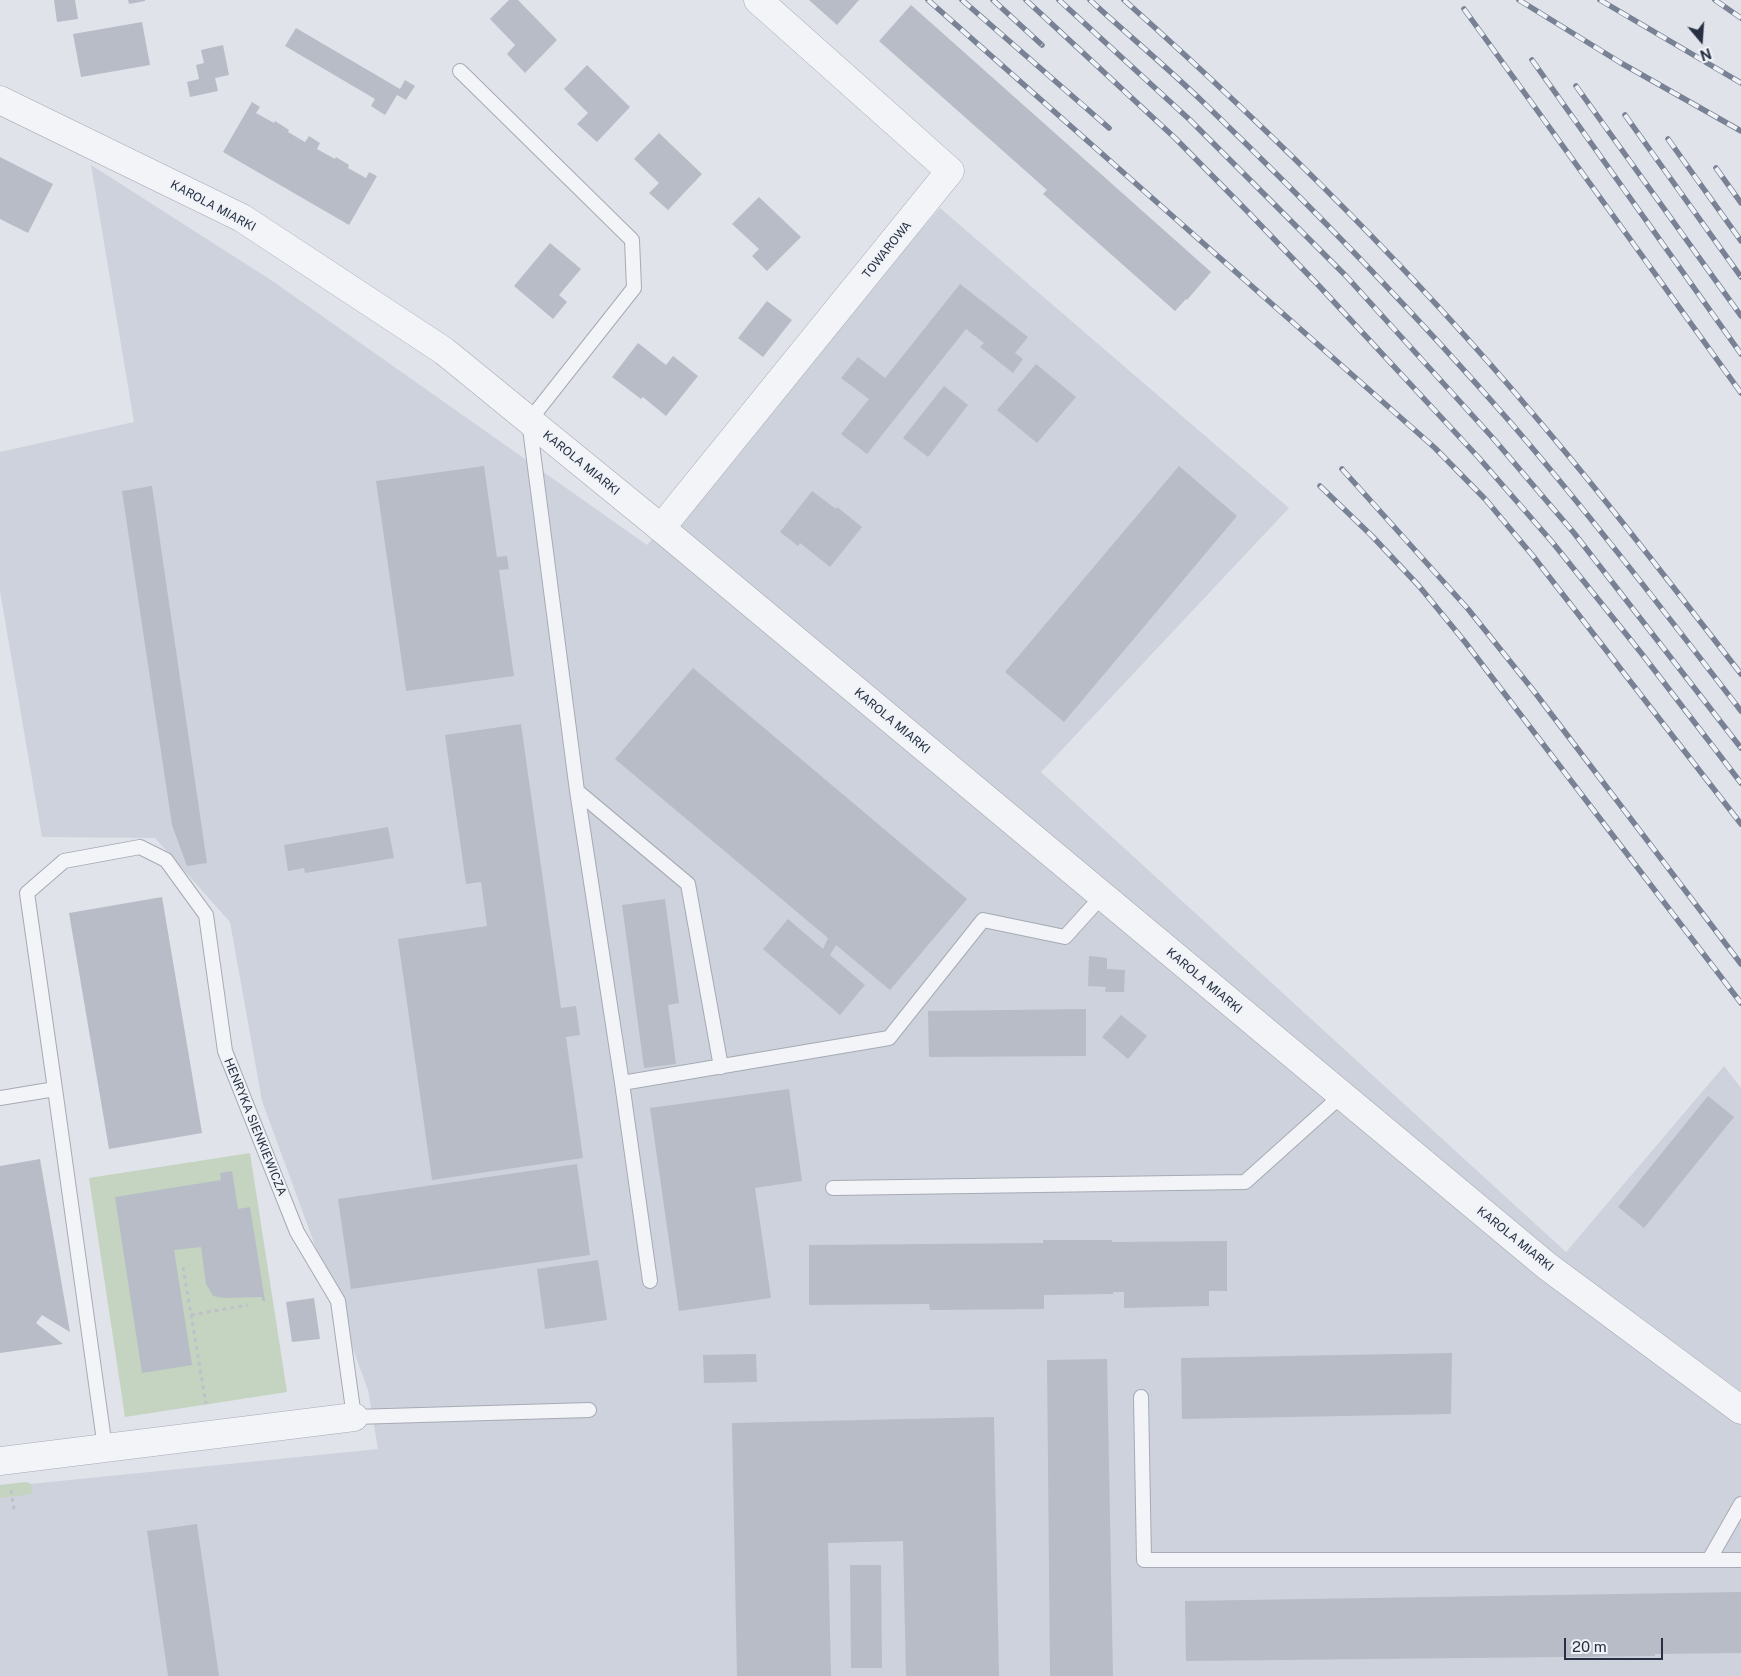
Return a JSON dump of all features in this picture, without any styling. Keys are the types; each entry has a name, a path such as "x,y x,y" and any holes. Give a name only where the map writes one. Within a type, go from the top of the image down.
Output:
{"street":[{"name":"TOWAROWA","path":"660,528 950,172 758,0"},
{"name":"KAROLA MIARKI","path":"0,100 242,218 444,350 1547,1266 1741,1410"},
{"path":"0,1461 354,1417"}],"lane":[{"path":"460,71 632,240 634,288 530,421 577,791 650,1281"},
{"path":"577,791 688,884 721,1067"},
{"name":"HENRYKA SIENKIEWICZA","path":"105,1448 27,893 64,861 140,847 166,860 206,915 225,1050 297,1232 338,1302 354,1417"},
{"path":"622,1083 889,1038 983,920 1065,937 1102,896"},
{"path":"0,1098 55,1089"},
{"path":"832,1188 1245,1182 1342,1096"},
{"path":"1141,1397 1144,1560 1741,1560"},
{"path":"354,1417 590,1410"},
{"path":"1709,1560 1741,1504"}],"path":[{"path":"183,1266 207,1412"},
{"path":"191,1315 248,1305"}],"shaded area":[{"path":"91,165 271,280 647,545 940,208 1289,508 1041,772 1566,1252 1724,1066 1741,1088 1741,1676 0,1676 0,1487 378,1449 368,1390 262,1101 230,922 155,838 42,837 0,591 0,452 134,422"}],"green space":[{"path":"250,1153 287,1392 125,1417 89,1178"},
{"path":"26,1482 31,1484 32,1493 0,1498 0,1485"}],"building":[{"path":"54,0 75,0 78,19 57,22"},
{"path":"128,0 145,0 145,1 129,4"},
{"path":"509,0 518,0 557,40 525,73 507,54 515,45 490,19"},
{"path":"809,0 859,0 837,25"},
{"path":"911,5 1211,272 1175,311 1043,194 1047,190 879,41"},
{"path":"142,22 150,65 81,77 73,34"},
{"path":"296,28 400,89 405,80 415,86 406,100 397,95 385,115 371,106 375,99 285,46"},
{"path":"223,45 229,75 215,78 218,91 190,97 187,82 199,79 196,65 204,63 201,50"},
{"path":"587,65 630,107 597,142 577,124 588,113 564,89"},
{"path":"252,102 260,107 256,113 274,123 275,121 289,130 288,132 305,142 309,136 320,143 317,149 335,159 336,157 349,165 348,168 366,178 369,172 377,176 349,225 223,152"},
{"path":"659,133 702,174 668,210 649,193 659,183 634,159"},
{"path":"0,157 53,184 28,233 0,219"},
{"path":"759,197 801,237 767,271 752,256 759,249 732,224"},
{"path":"550,243 581,269 559,295 567,302 553,319 514,286"},
{"path":"960,284 1028,337 1015,353 1023,359 1013,373 980,347 984,343 966,329 867,454 841,434 869,399 841,378 858,357 885,378"},
{"path":"767,301 792,320 763,357 738,338"},
{"path":"638,343 666,365 673,356 698,376 666,416 643,397 641,399 612,377"},
{"path":"1036,364 1076,397 1037,443 997,410"},
{"path":"944,386 968,405 928,457 903,438"},
{"path":"484,466 497,557 507,556 509,569 499,570 514,676 406,691 376,481"},
{"path":"1179,466 1237,516 1064,722 1005,672"},
{"path":"152,486 207,863 187,866 172,825 122,491"},
{"path":"812,491 836,509 837,507 862,527 830,567 800,543 798,546 780,532"},
{"path":"693,668 967,899 890,990 836,945 830,955 865,985 840,1015 763,949 788,919 823,949 828,938 615,759"},
{"path":"521,724 561,1008 576,1006 580,1035 566,1037 583,1158 432,1180 398,939 487,926 481,882 466,884 445,735"},
{"path":"388,827 394,858 305,873 304,868 288,871 284,845"},
{"path":"162,897 202,1133 109,1149 69,913"},
{"path":"665,899 679,1003 668,1005 676,1064 644,1068 622,905"},
{"path":"1089,956 1107,958 1107,969 1125,970 1124,992 1105,992 1106,987 1088,986"},
{"path":"1086,1009 1086,1056 929,1057 928,1011"},
{"path":"1121,1015 1147,1036 1128,1059 1102,1037"},
{"path":"789,1089 802,1181 755,1188 771,1298 679,1311 650,1108"},
{"path":"1708,1096 1734,1117 1644,1228 1618,1207"},
{"path":"40,1159 70,1332 42,1315 36,1323 63,1344 0,1353 0,1166"},
{"path":"577,1164 590,1255 351,1289 338,1199"},
{"path":"232,1171 238,1209 250,1207 265,1301 262,1301 262,1297 224,1298 213,1296 206,1284 201,1247 174,1250 192,1365 142,1373 115,1197 221,1180 220,1173"},
{"path":"1043,1240 1112,1240 1112,1242 1227,1241 1227,1291 1209,1291 1209,1306 1124,1308 1124,1292 1113,1292 1113,1294 1044,1295 1044,1309 930,1310 929,1304 809,1305 809,1245 1043,1243"},
{"path":"598,1260 607,1320 545,1329 537,1269"},
{"path":"314,1298 320,1339 292,1342 286,1302"},
{"path":"1452,1353 1451,1414 1182,1419 1181,1358"},
{"path":"756,1354 757,1382 704,1383 703,1355"},
{"path":"1107,1359 1113,1676 1050,1676 1047,1360"},
{"path":"994,1417 999,1676 906,1676 903,1541 828,1543 831,1676 737,1676 732,1423"},
{"path":"197,1524 219,1676 168,1676 147,1531"},
{"path":"850,1565 881,1565 882,1668 851,1668"},
{"path":"1741,1592 1741,1653 1655,1654 1655,1656 1186,1661 1185,1601"}],"railway":[{"path":"928,0 1435,448 1486,500 1533,556 1741,824"},
{"path":"962,0 1109,128"},
{"path":"993,0 1042,45"},
{"path":"1026,0 1175,138 1321,288 1479,458 1553,543 1642,654 1741,783"},
{"path":"1059,0 1190,120 1346,276 1492,437 1574,533 1741,748"},
{"path":"1090,0 1177,77 1245,142 1323,220 1437,341 1511,423 1570,494 1741,711"},
{"path":"1124,0 1232,98 1336,200 1438,306 1534,415 1587,479 1741,674"},
{"path":"1519,0 1621,63 1741,131"},
{"path":"1600,0 1741,83"},
{"path":"1715,0 1741,18"},
{"path":"1464,9 1741,393"},
{"path":"1532,60 1741,354"},
{"path":"1576,86 1741,316"},
{"path":"1625,115 1741,277"},
{"path":"1668,139 1741,241"},
{"path":"1716,168 1741,203"},
{"path":"1342,469 1468,609 1533,690 1741,964"},
{"path":"1320,486 1372,536 1419,586 1465,642 1741,1003"}]}
